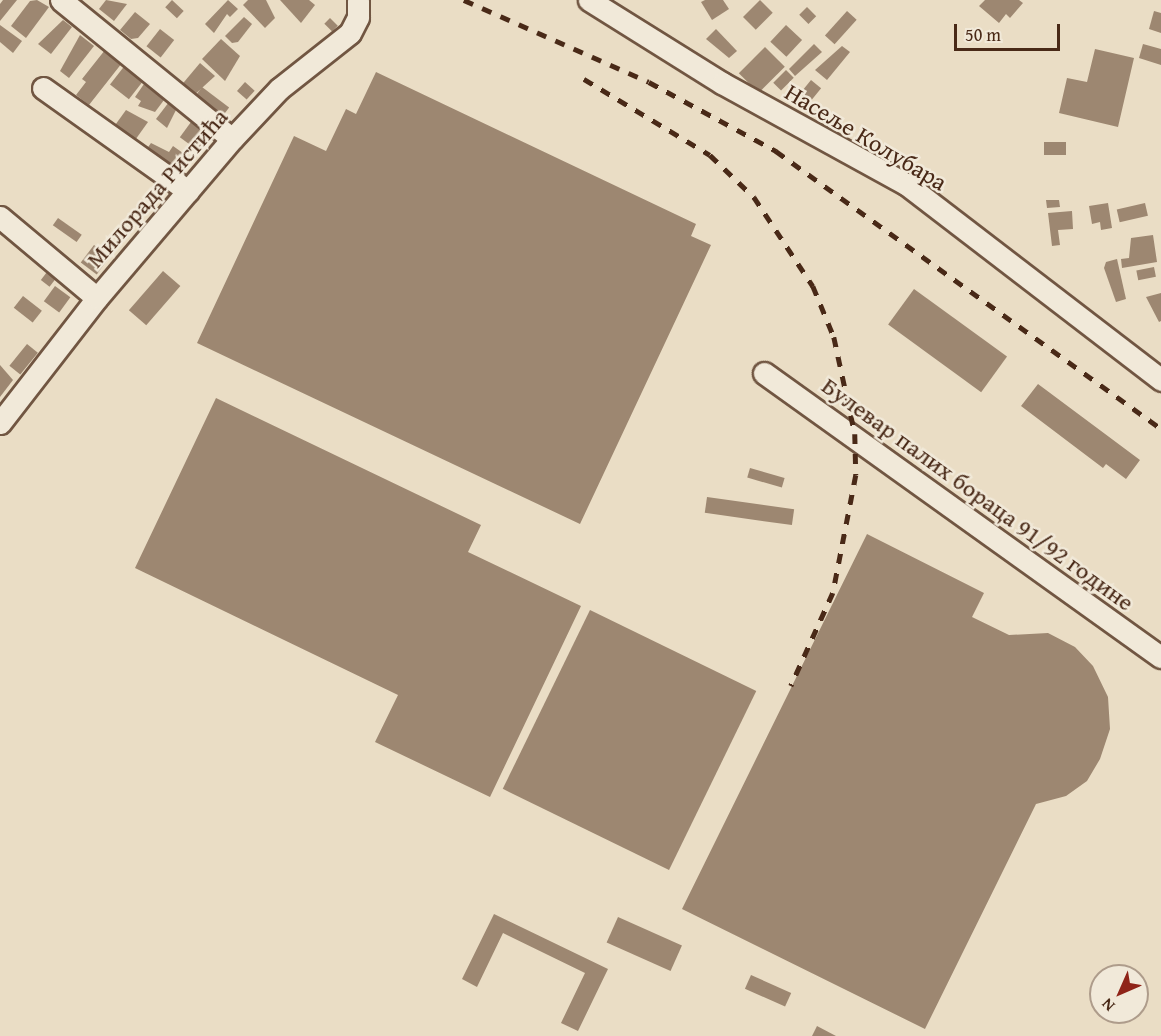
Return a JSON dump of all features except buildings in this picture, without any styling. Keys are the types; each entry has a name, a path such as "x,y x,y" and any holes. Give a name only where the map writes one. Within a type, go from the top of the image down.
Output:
{"street":[{"path":"62,0 232,139"},
{"name":"Милорада Ристића","path":"2,416 97,298 232,139 279,89 350,33 358,17 358,0"},
{"name":"Насеље Колубара","path":"588,0 722,83 906,184 1161,380"},
{"path":"44,88 188,191"},
{"path":"0,217 97,298"},
{"name":"Булевар палих бораца 91/92 године","path":"764,372 1161,657"}],"railway":[{"path":"464,0 649,82 776,151 1161,429"},
{"path":"584,79 710,155 754,197 813,286 834,337 855,434 856,475 833,593 791,686"}]}
